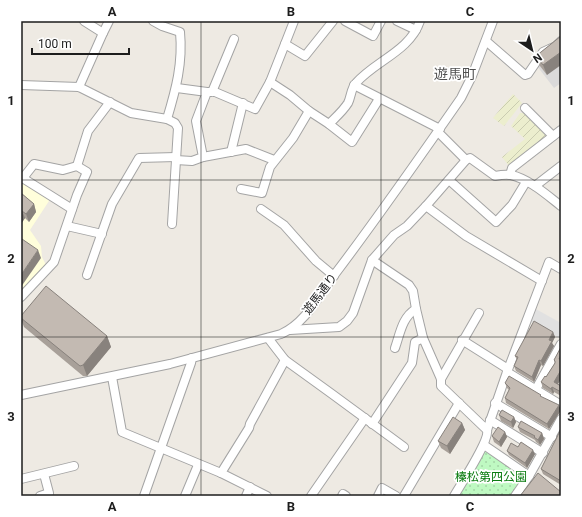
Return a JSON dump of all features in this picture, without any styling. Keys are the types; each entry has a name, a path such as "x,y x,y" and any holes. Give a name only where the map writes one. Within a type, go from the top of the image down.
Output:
{"street":[{"path":"84,21 103,34"},
{"path":"79,87 109,21"},
{"path":"152,21 180,32 182,48 177,88 167,119"},
{"path":"177,88 215,92 256,108 270,82 294,21"},
{"path":"325,21 334,21"},
{"path":"284,44 305,56 334,21"},
{"path":"345,21 373,36 381,21"},
{"path":"397,21 416,30"},
{"path":"329,124 342,112 348,103 354,85 370,69 402,47 416,30 420,21"},
{"name":"遊馬通り","path":"21,395 112,377 192,358 281,334 290,330 299,323 439,130 468,87 493,21"},
{"path":"203,157 196,121 234,39"},
{"path":"486,41 525,75 528,74 543,52 556,46 561,41"},
{"path":"270,82 290,95 309,111 352,142 380,99"},
{"path":"21,85 79,87 131,113 167,119 175,123 178,128 172,224"},
{"path":"354,85 439,130 466,160"},
{"path":"77,166 88,131 110,102"},
{"path":"231,152 242,103"},
{"path":"525,108 553,136"},
{"path":"241,189 262,193 270,167 274,160 293,138 309,111"},
{"path":"510,175 512,168 561,130"},
{"path":"87,274 112,204 139,158 192,161 203,157 246,149 274,160"},
{"path":"290,330 339,326 347,322 353,313 367,278 372,260 394,235 406,226 426,206 466,160 470,158 495,176 510,175 535,186 561,206"},
{"path":"21,297 54,262 67,226 77,194 87,172 77,166 63,170 34,164 22,178 72,209"},
{"path":"535,186 561,166"},
{"path":"449,180 496,222 512,205 526,182"},
{"path":"426,206 466,236 542,281"},
{"path":"261,209 284,225 316,261 334,276"},
{"path":"67,226 102,234"},
{"path":"372,260 409,285 413,291 423,338 441,379 441,386 487,430"},
{"path":"454,496 484,445 495,402 549,262 561,269"},
{"path":"395,348 404,321 411,312 416,309"},
{"path":"441,379 462,340 479,313"},
{"path":"268,338 285,360 404,447"},
{"path":"372,424 412,363 415,342 423,338"},
{"path":"462,340 507,371 561,405"},
{"path":"536,389 561,344"},
{"path":"144,496 192,358"},
{"path":"221,474 249,428 285,360"},
{"path":"112,377 122,432 221,474 267,496"},
{"path":"495,402 552,437"},
{"path":"404,496 459,403"},
{"path":"311,496 364,418"},
{"path":"490,420 542,453"},
{"path":"515,496 529,476 561,420"},
{"path":"484,445 529,476"},
{"path":"185,496 198,465"},
{"path":"21,479 74,466"},
{"path":"40,496 49,493 44,474"},
{"path":"246,496 250,487"},
{"path":"378,496 382,488 396,496"},
{"path":"342,496 343,494 346,496"}],"shaded area":[{"path":"561,46 561,83 554,88 537,66 545,55"},
{"path":"513,94 522,103 504,126 493,118"},
{"path":"520,113 524,113 546,133 545,138 509,166 502,157 525,139 511,126"},
{"path":"21,180 48,198 49,201 30,230 41,246 42,257 47,267 21,294"},
{"path":"534,308 561,323 561,339 529,321"}],"green space":[{"name":"榛松第四公園","path":"486,450 522,475 522,479 510,496 457,496 484,451"}],"building":[{"path":"561,36 561,52 543,65 536,56"},
{"path":"21,193 34,204 26,214 22,211 21,212"},
{"path":"22,239 38,250 21,275 21,240"},
{"path":"46,286 107,336 83,365 80,366 21,318 21,316"},
{"path":"534,321 553,332 549,340 552,341 541,361 539,360 532,377 514,366 518,357 515,356"},
{"path":"561,347 561,355 559,359 561,360 561,370 554,382 561,386 561,392 552,387 551,389 541,382 555,363 554,360"},
{"path":"509,376 541,395 540,396 559,405 547,424 505,398 510,388 505,383"},
{"path":"502,410 514,417 511,422 499,415"},
{"path":"453,417 462,423 447,446 438,441"},
{"path":"521,421 542,433 538,440 534,437 535,436 518,427"},
{"path":"498,427 505,432 499,442 492,436"},
{"path":"561,429 561,481 541,469"},
{"path":"521,442 533,450 525,463 507,451 511,443 518,447"},
{"path":"538,473 561,492 561,496 520,496"}],"district":[{"name":"遊馬町","path":"455,74"}]}
